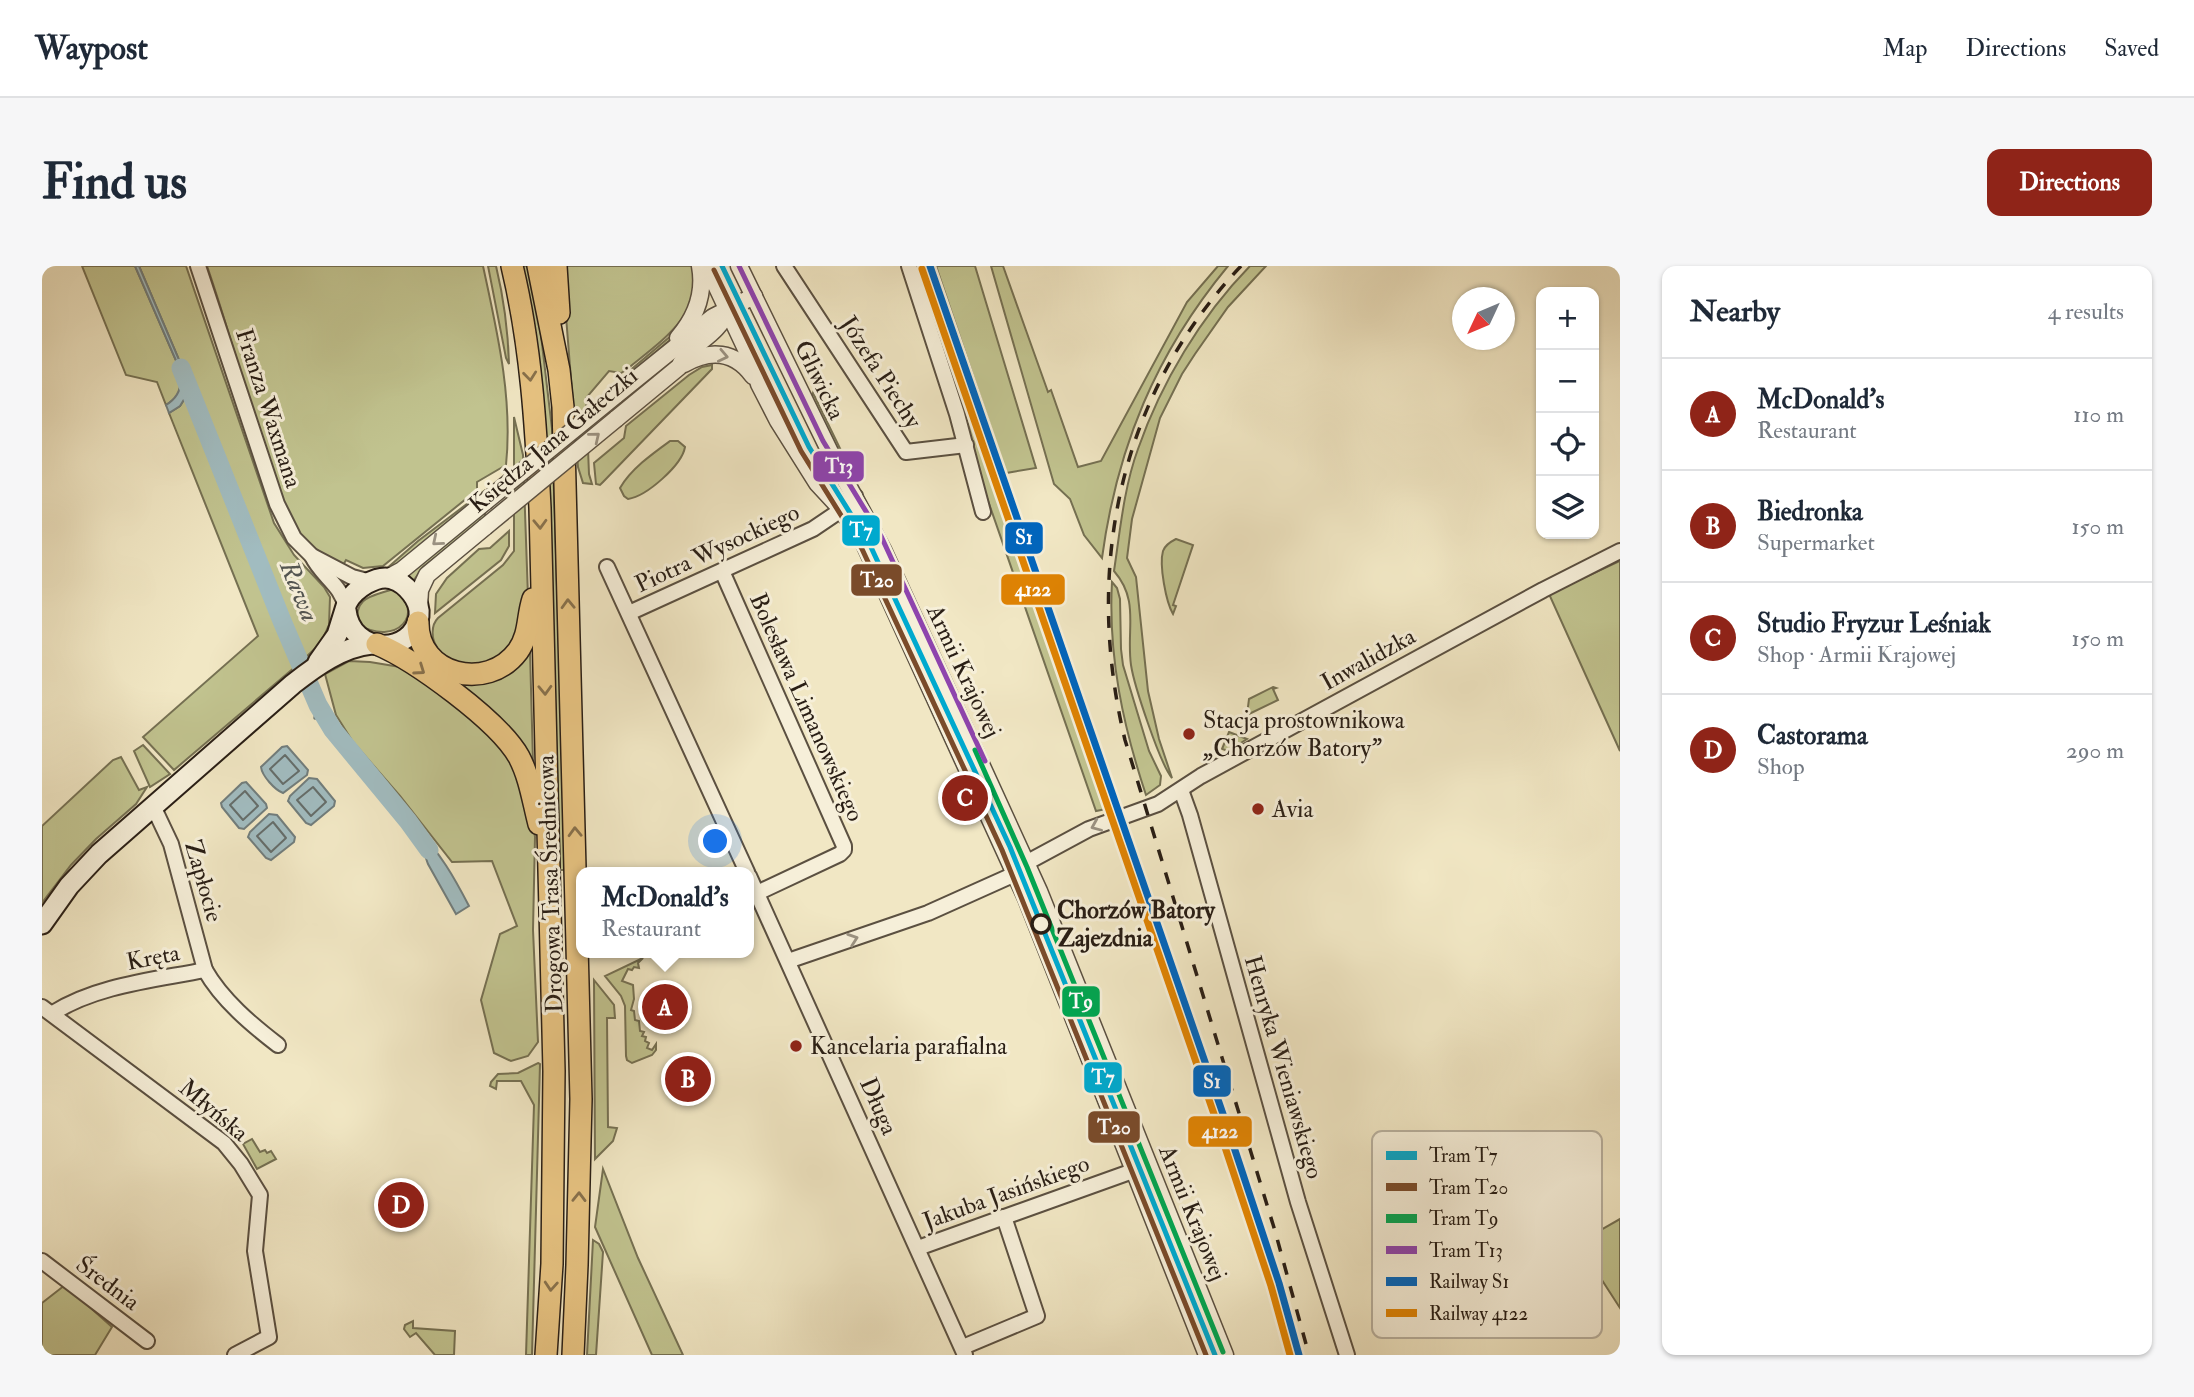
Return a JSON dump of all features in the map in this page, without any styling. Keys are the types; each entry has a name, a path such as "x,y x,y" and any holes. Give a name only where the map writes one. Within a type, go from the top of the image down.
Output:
{"main road":[{"path":"503,266 524,321"},
{"path":"512,266 524,321"},
{"name":"Drogowa Trasa Średnicowa","path":"551,268 560,319 559,370 563,407 576,877"},
{"name":"Drogowa Trasa Średnicowa","path":"524,321 536,432 550,863 554,1203 546,1355"},
{"path":"316,666 335,640 353,593 361,586 380,580 408,590 419,616 418,634 423,648 440,664 463,674 488,674 504,665 523,643 531,604 542,573"},
{"path":"346,609 353,632 361,640 398,655 461,699 511,745 530,785 550,863"},
{"path":"42,924 83,871 293,684 316,666 354,647 401,641 410,635 419,616"},
{"name":"Drogowa Trasa Średnicowa","path":"573,1355 580,1113 578,958"}],"street":[{"name":"Franza Waxmana","path":"198,266 277,504 291,533 312,556 318,569 340,590 346,609"},
{"path":"655,362 684,331 696,310 702,286 700,266"},
{"path":"707,266 753,364 759,384 778,421 817,483 825,502 825,520"},
{"name":"Gliwicka","path":"739,266 831,454 883,550"},
{"name":"Józefa Piechy","path":"784,266 906,452 966,445"},
{"path":"909,266 966,445 984,512"},
{"name":"Księdza Jana Gałeczki","path":"380,580 406,567 713,317 754,296"},
{"name":"Księdza Jana Gałeczki","path":"419,616 420,590 427,575 679,367 684,355 721,325 727,311"},
{"path":"679,367 701,355 723,354 742,363 759,384"},
{"path":"817,483 842,510"},
{"name":"Piotra Wysockiego","path":"629,613 813,529 842,510 855,496"},
{"name":"Armii Krajowej","path":"842,510 869,552 1021,868"},
{"name":"Armii Krajowej","path":"883,550 1021,868 1142,1168 1225,1355"},
{"name":"Inwalidzka","path":"788,961 928,913 1009,878 1021,868 1089,829 1158,804 1200,776 1620,551"},
{"name":"Franza Waxmana","path":"312,556 352,578 380,580"},
{"name":"Długa","path":"607,567 745,867"},
{"name":"Bolesława Limanowskiego","path":"722,571 844,846 840,854 757,893"},
{"name":"Henryka Wieniawskiego","path":"1181,790 1191,815 1298,1202 1347,1355"},
{"name":"Zapłocie","path":"153,806 171,844 205,970"},
{"name":"Długa","path":"754,887 964,1351"},
{"name":"Kręta","path":"47,1010 131,984 205,970 240,1012 278,1045"},
{"name":"Młyńska","path":"47,1010 225,1143 242,1164 260,1195 255,1251 269,1337 235,1355"},
{"name":"Armii Krajowej","path":"1142,1168 1207,1355"},
{"name":"Jakuba Jasińskiego","path":"918,1248 1142,1168"},
{"path":"964,1351 1037,1316 1004,1217"},
{"name":"Średnia","path":"42,1261 147,1341"}],"green space":[{"path":"82,266 135,266 181,372 179,392 166,405 157,382 126,375"},
{"path":"139,266 186,266 274,523 294,555 330,597 329,625 324,640 304,659 246,527 202,414"},
{"path":"207,266 483,266 505,390 508,440 506,465 477,482 477,490 383,566 363,568 346,560 342,567 325,556 304,539 286,510"},
{"path":"488,266 496,266 499,278 509,364 506,358"},
{"path":"521,266 528,266 540,327 552,429 566,870 560,870 551,568"},
{"path":"562,266 696,266 696,284 692,300 676,326 626,370 621,373 609,371 586,398 589,474 592,484 583,483 578,467"},
{"path":"911,266 917,266 1106,809 1096,811 970,449"},
{"path":"936,266 975,266 1036,468 1006,473"},
{"path":"991,266 1003,266 1078,467 1101,461 1187,302 1218,266 1228,266 1180,333 1160,367 1144,403 1118,478 1102,558 1084,535 1070,499 1054,484"},
{"path":"1250,266 1266,266 1228,307 1195,354 1160,418 1132,519 1127,558 1136,577 1148,691 1159,739 1172,778 1148,724 1131,665 1129,604 1122,582 1114,571 1121,525 1133,464 1158,400 1199,328"},
{"path":"679,329 676,335 614,387 614,384"},
{"path":"753,340 803,442 837,499 787,425 746,343"},
{"path":"712,365 712,369 603,482 596,484 594,463 624,438 626,426 689,375 702,367"},
{"path":"813,393 852,473 850,474 811,399"},
{"path":"185,398 192,405 295,667 174,770 143,737 258,636 169,413 180,406"},
{"path":"514,417 523,455 528,597 513,650 472,669 433,651 437,647 433,628 438,618 503,565 514,551"},
{"path":"670,441 678,441 685,447 671,471 636,497 628,499 624,496 620,488 630,474"},
{"path":"484,491 484,494 396,567 373,574 361,574 349,570 363,573 385,570"},
{"path":"485,510 485,519 423,567 412,583 404,579 412,570"},
{"path":"509,531 509,546 501,560 435,613 436,594 447,578 479,549 490,548"},
{"path":"1176,539 1193,545 1173,605 1176,606 1173,614 1164,583 1162,557 1165,547"},
{"path":"1620,561 1620,751 1549,594"},
{"path":"1112,582 1120,599 1123,665 1149,751 1161,776 1160,785 1146,795 1130,743 1119,690 1112,637"},
{"path":"393,589 403,598 408,608 403,624 395,630 384,632 358,624 357,615 362,602"},
{"path":"530,652 533,762 532,763 445,674"},
{"path":"349,661 412,669 504,743 532,814 535,837 533,930 538,1042 528,1056 511,1061 494,1053 481,1000 500,934 517,926 492,861 452,862 353,742 336,715 325,674"},
{"path":"1273,687 1276,688 1273,689 1278,700 1247,715 1249,699"},
{"path":"1229,732 1247,739 1228,751 1222,749"},
{"path":"143,745 170,774 150,787 134,751"},
{"path":"121,757 139,790 147,787 136,804 71,865 42,903 42,826 113,760"},
{"path":"643,958 638,963 639,968 628,969 622,981 633,985 634,999 631,1010 634,1011 635,1020 639,1021 640,1031 644,1032 642,1036 646,1037 645,1041 649,1043 647,1048 652,1050 656,1044 656,1050 652,1055 632,1063 626,1056 625,1006 621,996 605,976"},
{"path":"594,980 614,1005 615,1018 607,1018 608,1127 617,1128 613,1141 595,1159"},
{"path":"538,1063 532,1355 526,1355 534,1105 521,1081 497,1081 496,1089 490,1086 498,1074 518,1073"},
{"path":"252,1139 260,1152 271,1151 276,1159 257,1169 243,1144"},
{"path":"603,1169 638,1258 683,1355 652,1355 595,1227"},
{"path":"1620,1219 1620,1308 1602,1280 1602,1229"},
{"path":"593,1240 603,1252 596,1355 587,1355"},
{"path":"65,1285 112,1327 95,1355 42,1355 42,1303"},
{"path":"413,1321 413,1328 455,1331 454,1355 435,1355 416,1333 410,1337 404,1329 405,1325"}],"water":[{"path":"135,266 139,266 191,388 180,406 169,413 166,405 179,391 181,372"},
{"path":"287,746 308,770 307,775 283,793 269,782 261,767 282,747"},
{"path":"309,778 317,779 335,801 334,806 311,825 306,823 288,801"},
{"path":"246,782 267,808 244,829 239,828 221,803"},
{"path":"269,814 277,815 295,837 294,842 271,860 266,858 248,837"},
{"path":"416,829 446,865 469,906 456,914 428,864 414,830"}],"waterway":[{"name":"Rawa","path":"181,368 318,705 333,730 429,850"},
{"path":"315,718 318,705"}],"railway":[{"path":"1241,266 1199,317 1165,371 1139,428 1122,488 1111,550 1109,612 1113,676 1125,740 1275,1231 1309,1355"}],"tram line":[{"name":"T7","path":"722,266 809,447 870,545 1010,847 1215,1355"},
{"name":"T13","path":"739,266 823,441 881,536 985,761"},
{"name":"T20","path":"714,270 801,451 862,549 1002,850 1206,1355"},
{"name":"T9","path":"975,750 1027,867 1223,1352"}],"rail line":[{"name":"S1","path":"930,266 1223,1114 1279,1283 1299,1355"},
{"name":"4122","path":"922,269 1215,1117 1271,1286 1290,1355"}],"place":[{"name":"Stacja prostownikowa „Chorzów Batory”","path":"1189,734"},
{"name":"Studio Fryzur Leśniak","path":"965,798"},
{"name":"Avia","path":"1258,809"},
{"name":"Chorzów Batory Zajezdnia","path":"1041,924"},
{"name":"McDonald's","path":"665,1007"},
{"name":"Kancelaria parafialna","path":"796,1046"},
{"name":"Biedronka","path":"688,1079"},
{"name":"Castorama","path":"401,1205"}]}
